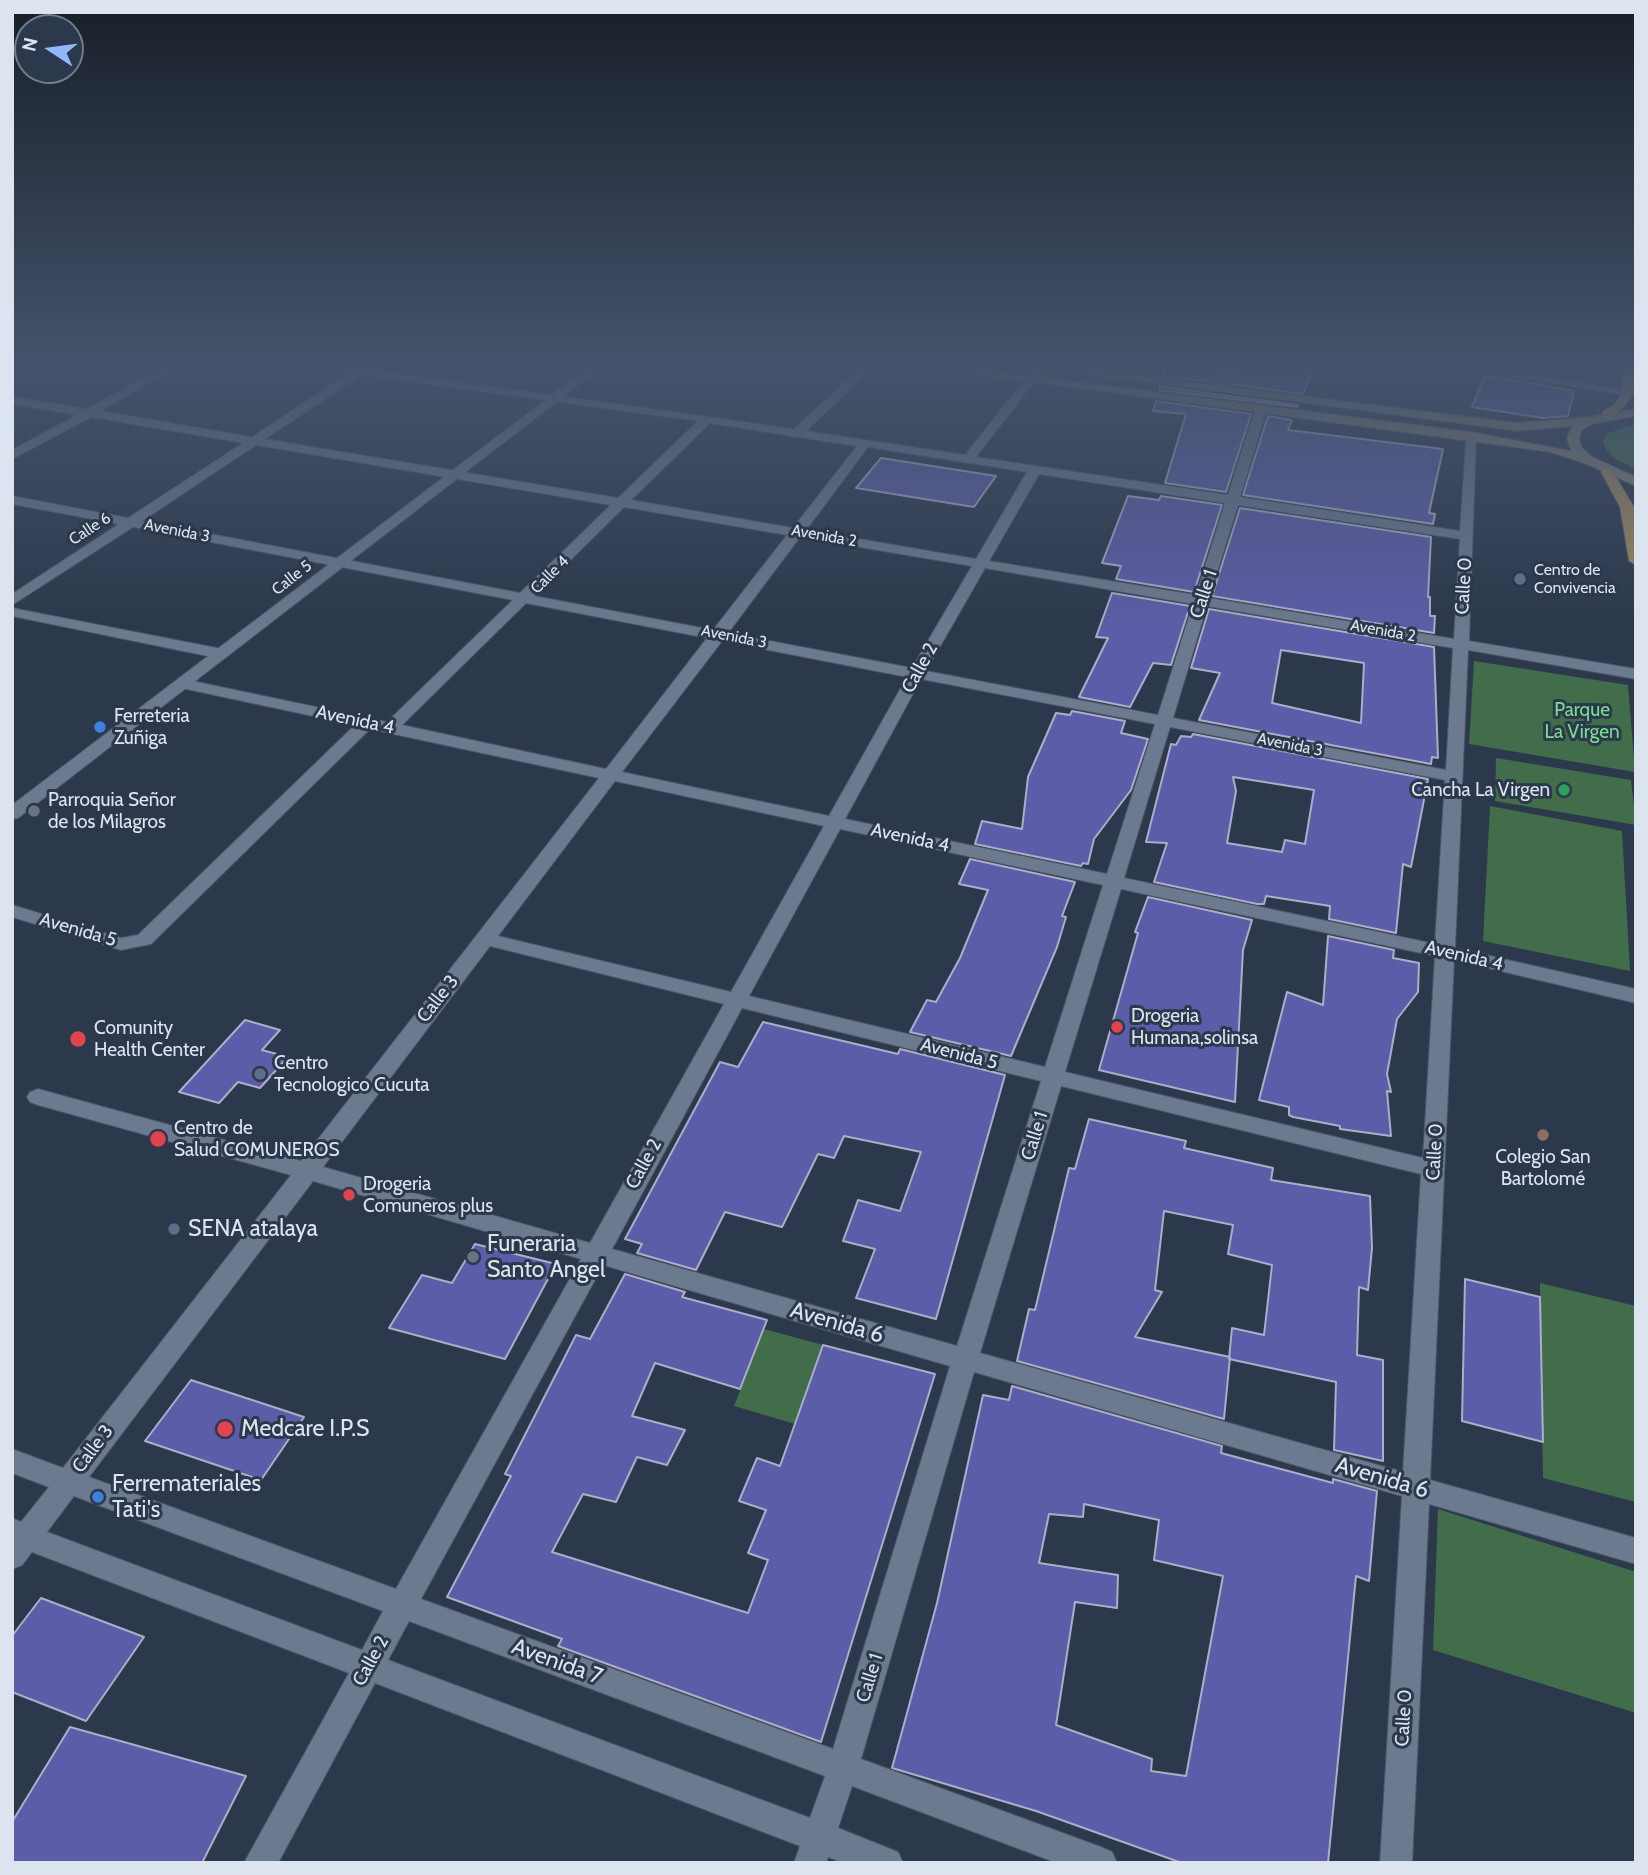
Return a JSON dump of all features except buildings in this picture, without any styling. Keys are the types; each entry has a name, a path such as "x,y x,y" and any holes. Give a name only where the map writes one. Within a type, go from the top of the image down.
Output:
{"main road":[{"path":"1574,456 1588,460"},
{"path":"1584,456 1607,471 1636,482"},
{"path":"1607,471 1627,507 1636,561"}],"street":[{"name":"Calle 6","path":"12,601 231,456"},
{"name":"Avenida 2","path":"354,456 1636,674"},
{"name":"Calle 5","path":"12,814 480,456"},
{"name":"Calle 4","path":"390,728 669,456"},
{"name":"Calle 3","path":"17,1541 68,1482 855,456"},
{"path":"952,456 1467,536"},
{"name":"Calle 1","path":"815,1850 843,1768 1162,720 1236,500 1248,456"},
{"name":"Calle 0","path":"1396,1863 1471,456"},
{"name":"Calle 2","path":"260,1863 917,673 1035,469"},
{"name":"Avenida 3","path":"12,500 1454,777"},
{"path":"12,612 222,654"},
{"name":"Avenida 4","path":"183,684 1445,951 1636,996"},
{"name":"Avenida 5","path":"12,911 121,944 144,940 367,723"},
{"name":"Avenida 5","path":"485,939 1434,1169"},
{"name":"Avenida 6","path":"38,1097 1636,1551"},
{"name":"Avenida 7","path":"12,1461 1101,1863"},
{"path":"17,1541 368,1665 815,1850 887,1863"}],"green space":[{"path":"1613,456 1636,456 1636,469"},
{"name":"Parque La Virgen","path":"1474,661 1628,685 1635,772 1469,744"},
{"name":"Cancha La Virgen","path":"1496,758 1631,780 1636,825 1495,801"},
{"path":"1490,806 1622,831 1630,971 1483,941"},
{"path":"1540,1283 1636,1306 1636,1502 1543,1478"},
{"path":"764,1329 823,1345 795,1424 734,1406"},
{"path":"1438,1509 1636,1572 1636,1713 1433,1650"}],"place":[{"name":"Centro de Convivencia","path":"1520,579"},
{"name":"Ferreteria Zuñiga","path":"100,727"},
{"name":"Cancha La Virgen","path":"1564,790"},
{"name":"Parroquia Señor de los Milagros","path":"34,811"},
{"name":"Drogeria Humana,solinsa","path":"1117,1027"},
{"name":"Comunity Health Center","path":"78,1039"},
{"name":"Centro Tecnologico Cucuta","path":"260,1074"},
{"name":"Colegio San Bartolomé","path":"1543,1135"},
{"name":"Centro de Salud COMUNEROS","path":"158,1139"},
{"name":"Drogeria Comuneros plus","path":"349,1195"},
{"name":"SENA atalaya","path":"174,1229"},
{"name":"Funeraria Santo Angel","path":"473,1257"},
{"name":"Medcare I.P.S","path":"225,1429"},
{"name":"Ferremateriales Tati's","path":"98,1497"}]}
